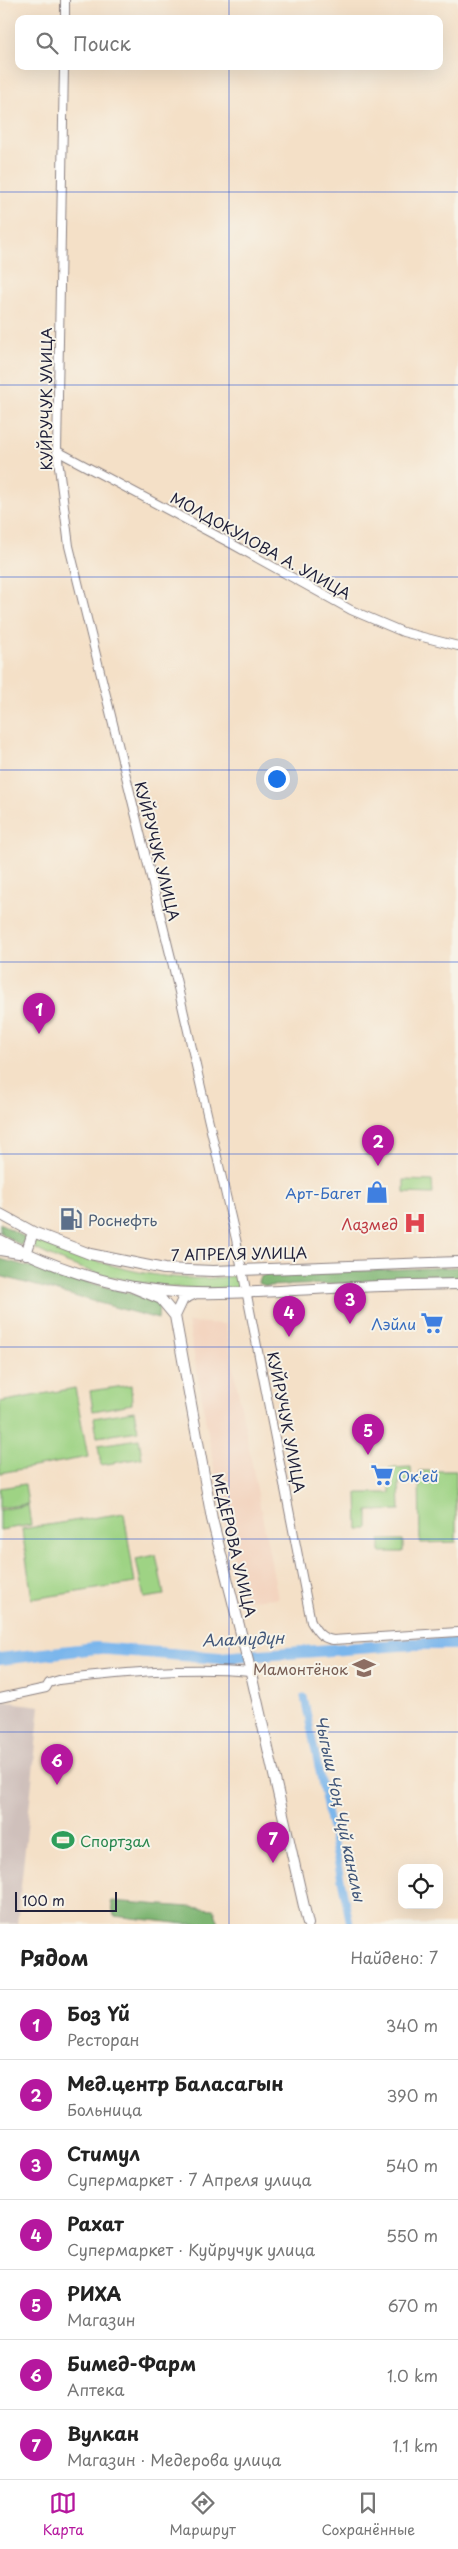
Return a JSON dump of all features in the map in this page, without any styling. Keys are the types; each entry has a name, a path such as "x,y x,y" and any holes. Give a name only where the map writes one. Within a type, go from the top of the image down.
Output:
{"main road":[{"name":"7 АПРЕЛЯ УЛИЦА","path":"0,1214 33,1232 75,1249 118,1262 164,1269 214,1271 458,1262"},
{"path":"26,1254 33,1232"},
{"path":"0,1240 26,1254 80,1274 132,1287 195,1294 458,1284"},
{"path":"0,1250 26,1254"},
{"path":"132,1287 161,1299 175,1316 183,1299 195,1294"},
{"name":"МЕДЕРОВА УЛИЦА","path":"175,1316 212,1519 250,1668 308,1924"}],"street":[{"path":"65,0 65,15"},
{"name":"КУЙРУЧУК УЛИЦА","path":"64,70 57,451 69,546 175,976 243,1270 311,1622 326,1639 333,1640 458,1632"},
{"name":"МОЛДОКУЛОВА А. УЛИЦА","path":"57,451 351,610 403,632 458,646"},
{"path":"0,1698 46,1688 49,1683 58,1680 165,1669 250,1668"}],"shaded area":[{"path":"188,1322 225,1324 278,1598 245,1600 223,1517"},
{"path":"0,1701 40,1706 17,1924 0,1924"}],"green space":[{"path":"404,1180 432,1181 433,1194 404,1193"},
{"path":"0,1223 26,1238 21,1246 0,1232"},
{"path":"38,1241 85,1258 134,1271 183,1278 234,1276 237,1277 239,1285 237,1288 212,1289 159,1286 133,1282 107,1276 57,1259 34,1248 35,1242"},
{"path":"0,1259 159,1301 158,1319 0,1276"},
{"path":"458,1267 458,1280 266,1286 258,1283 259,1278 266,1274"},
{"path":"131,1385 132,1404 93,1411 90,1391"},
{"path":"75,1388 88,1457 0,1473 0,1402"},
{"path":"134,1411 138,1431 97,1437 94,1418"},
{"path":"139,1439 142,1458 101,1465 98,1445"},
{"path":"411,1467 412,1482 399,1482 400,1510 368,1511 368,1529 358,1529 357,1493 390,1493 389,1468"},
{"path":"419,1471 456,1471 456,1542 420,1543"},
{"path":"25,1484 28,1504 0,1508 0,1488"},
{"path":"28,1505 31,1525 0,1530 0,1510"},
{"path":"124,1513 135,1583 32,1599 22,1529"},
{"path":"380,1540 403,1540 403,1552 380,1552"},
{"path":"156,1555 164,1595 144,1598 136,1559"},
{"path":"111,1901 214,1909 219,1924 186,1924 114,1916"}],"waterway":[{"name":"Аламүдүн","path":"0,1659 96,1648 219,1658 414,1644 458,1644"},
{"name":"Чыгыш Чоң Чүй каналы","path":"304,1697 350,1924"}],"place":[{"name":"Боз Үй","path":"39,1034"},
{"name":"Мед.центр Баласагын","path":"378,1166"},
{"name":"Арт-Багет","path":"377,1192"},
{"name":"Роснефть","path":"71,1219"},
{"name":"Лазмед","path":"415,1223"},
{"name":"Лэйли","path":"432,1323"},
{"name":"Стимул","path":"350,1324"},
{"name":"Рахат","path":"289,1337"},
{"name":"РИХА","path":"368,1455"},
{"name":"Ок'ей","path":"382,1475"},
{"name":"Мамонтёнок","path":"364,1668"},
{"name":"Бимед-Фарм","path":"57,1785"},
{"name":"Спортзал","path":"63,1840"},
{"name":"Вулкан","path":"273,1863"}]}
